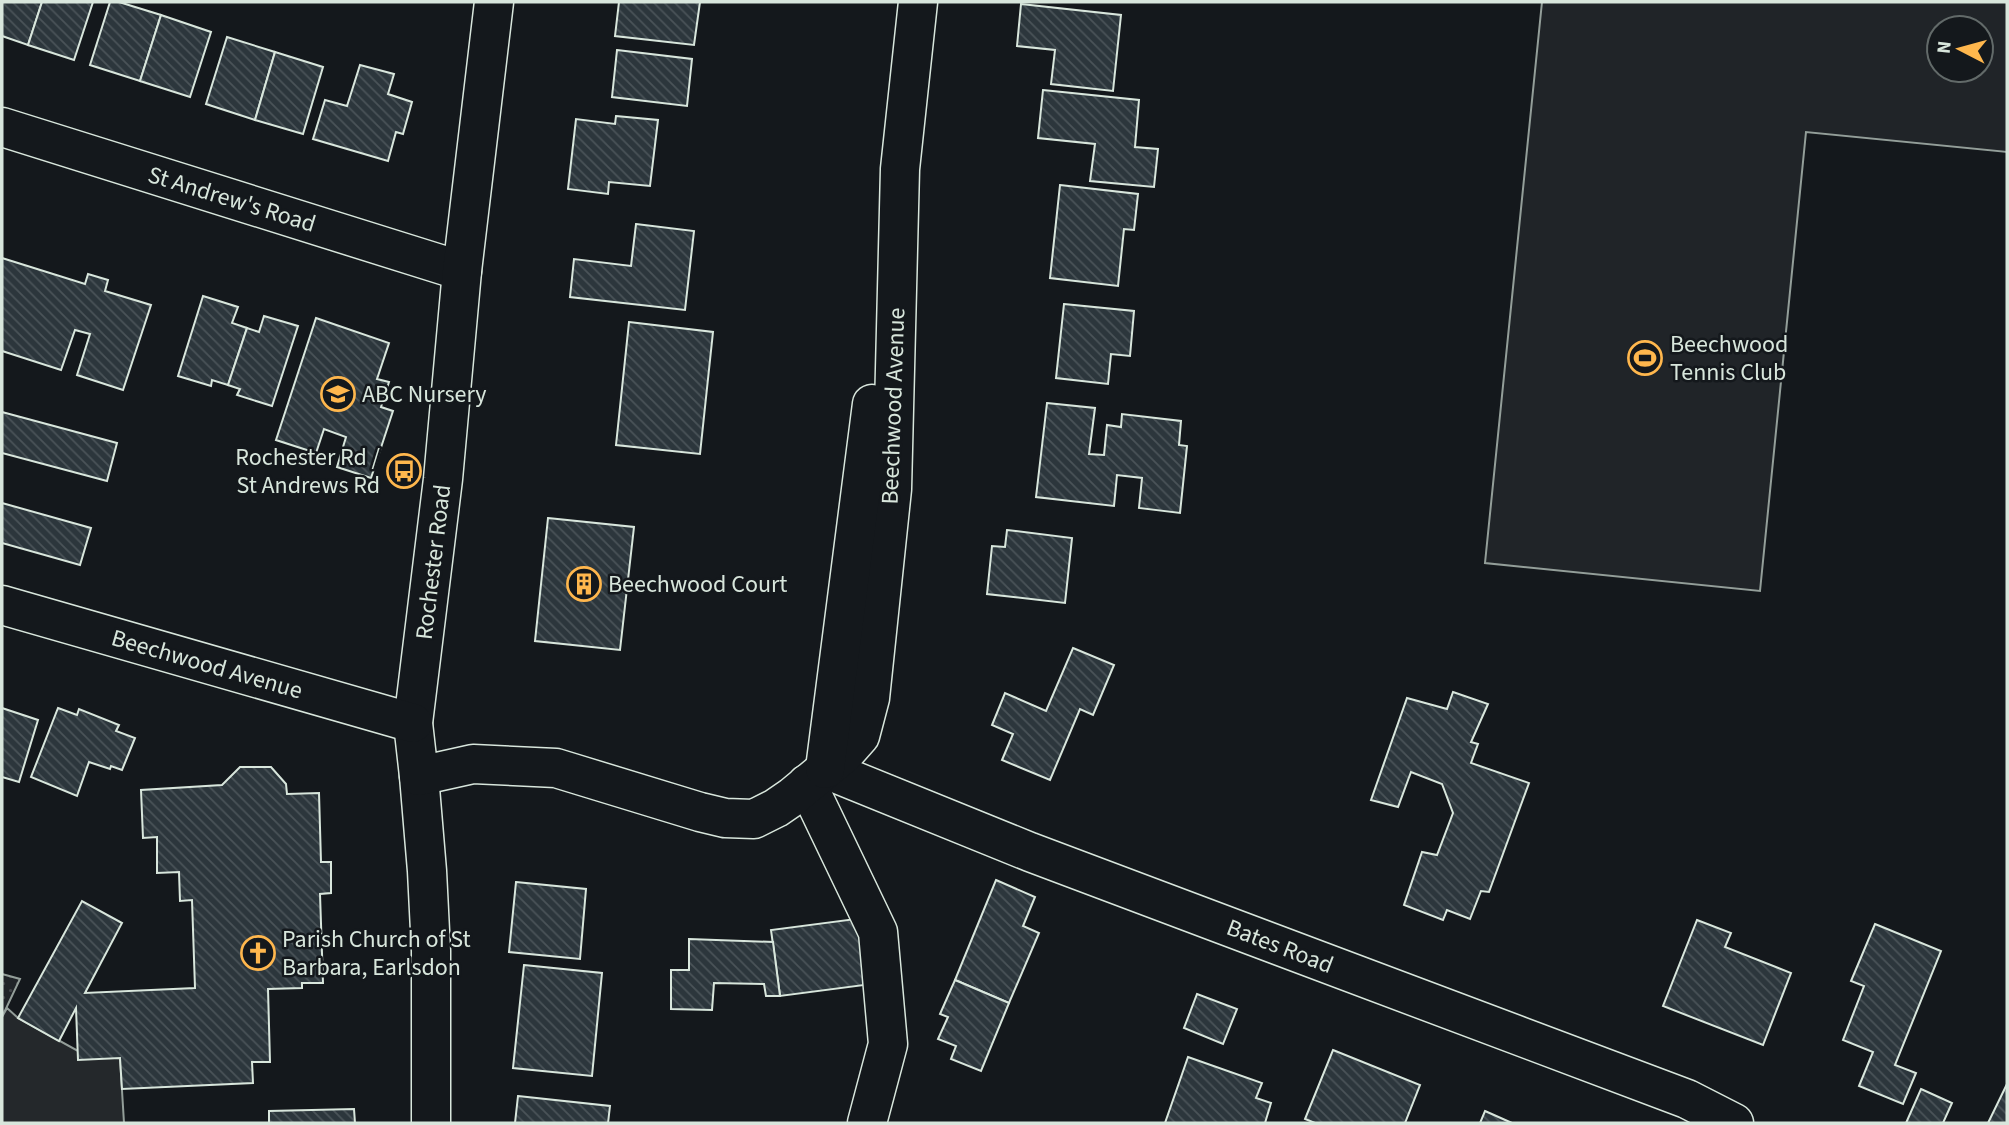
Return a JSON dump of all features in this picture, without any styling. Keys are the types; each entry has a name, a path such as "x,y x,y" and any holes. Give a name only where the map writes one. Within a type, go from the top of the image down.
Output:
{"street":[{"name":"Rochester Road","path":"431,1123 427,871 413,723 443,479 462,271 494,2"},
{"path":"867,1123 888,1044 878,932 816,776 900,169 918,2"},
{"name":"St Andrew's Road","path":"2,127 462,271"},
{"name":"Beechwood Avenue","path":"2,605 413,723"},
{"path":"419,776 473,764 556,768 700,812 725,818 754,818 776,808 816,776"},
{"name":"Bates Road","path":"816,776 1030,852 1688,1099 1734,1123"}],"shaded area":[{"name":"Beechwood Tennis Club","path":"1542,2 2007,2 2007,152 1806,132 1760,591 1485,563"},
{"path":"2,974 20,979 2,1017"},
{"path":"7,1008 18,1018 78,1051 120,1058 124,1123 2,1123 2,1017"}],"building":[{"path":"2,2 42,2 28,45 2,36"},
{"path":"42,2 93,2 74,60 28,45"},
{"path":"110,2 119,2 161,15 140,81 90,65"},
{"path":"619,2 700,2 694,45 615,36"},
{"path":"1021,4 1121,15 1113,91 1051,84 1055,50 1017,46"},
{"path":"161,15 211,32 190,97 140,81"},
{"path":"227,37 275,52 255,120 206,104"},
{"path":"617,50 692,59 687,106 612,97"},
{"path":"275,52 323,67 303,134 255,120"},
{"path":"360,65 394,74 388,94 412,102 403,134 396,132 388,161 313,139 325,100 347,106"},
{"path":"1043,90 1139,100 1135,147 1158,149 1154,187 1090,181 1095,144 1038,138"},
{"path":"616,116 658,120 650,186 609,182 608,194 568,189 576,119 615,124"},
{"path":"1060,185 1138,194 1134,230 1124,229 1118,286 1050,278"},
{"path":"636,224 694,231 685,310 570,297 574,259 631,266"},
{"path":"2,258 85,284 88,274 108,280 105,291 151,305 123,390 77,375 90,334 75,330 61,370 2,351"},
{"path":"203,296 238,307 232,323 247,328 228,385 212,380 211,386 178,376"},
{"path":"1064,304 1134,311 1130,356 1111,354 1108,384 1056,378"},
{"path":"264,316 298,326 272,406 237,395 240,389 228,385 247,328 259,332"},
{"name":"ABC Nursery","path":"316,318 389,343 377,379 389,382 381,407 393,411 371,478 337,467 346,437 324,429 316,453 276,440"},
{"path":"629,322 713,332 700,454 616,445"},
{"path":"1047,403 1095,408 1089,454 1104,455 1107,425 1121,427 1122,414 1181,421 1179,445 1187,446 1180,513 1139,508 1142,478 1117,475 1114,506 1036,497"},
{"path":"2,412 117,443 107,481 2,453"},
{"path":"2,503 91,528 80,565 2,543"},
{"name":"Beechwood Court","path":"548,518 634,527 620,650 535,641"},
{"path":"1007,530 1072,538 1065,603 987,594 992,546 1005,547"},
{"path":"1073,648 1114,665 1093,715 1080,709 1050,780 1002,760 1013,734 992,725 1005,693 1046,711"},
{"path":"1453,692 1488,704 1471,742 1478,744 1471,763 1529,783 1489,892 1481,891 1470,919 1447,910 1443,920 1404,905 1422,852 1437,855 1453,813 1442,784 1411,772 1398,807 1371,800 1407,698 1447,709"},
{"path":"2,708 38,720 19,782 2,777"},
{"path":"58,708 77,715 79,709 119,725 116,731 135,738 122,770 89,762 77,796 31,777"},
{"name":"Parish Church of St Barbara, Earlsdon","path":"240,767 271,767 286,784 287,794 319,793 321,862 331,862 331,893 320,894 323,983 302,983 302,988 268,989 270,1062 252,1062 253,1083 122,1089 120,1058 78,1060 76,1008 59,1041 18,1018 82,901 122,923 85,993 195,988 192,900 180,901 179,872 157,873 157,837 143,838 141,790 222,785"},
{"path":"996,880 1035,897 1023,926 1039,933 1009,1003 955,980"},
{"path":"516,882 586,889 580,959 509,952"},
{"path":"863,918 872,984 780,996 771,930"},
{"path":"1697,920 1731,933 1725,947 1791,973 1763,1045 1663,1006"},
{"path":"1875,924 1941,951 1895,1065 1916,1073 1903,1104 1859,1086 1873,1052 1843,1040 1864,986 1851,981"},
{"path":"689,939 773,942 780,996 766,996 764,984 714,983 712,1010 671,1009 671,970 689,970"},
{"path":"524,965 602,973 592,1076 513,1068"},
{"path":"955,980 1009,1003 981,1071 951,1059 956,1046 938,1039 948,1017 940,1014"},
{"path":"1197,994 1237,1009 1223,1044 1184,1028"},
{"path":"1333,1050 1420,1085 1405,1123 1315,1123 1305,1119"},
{"path":"1188,1057 1262,1083 1256,1098 1271,1103 1265,1123 1165,1123"},
{"path":"2007,1084 2007,1123 1988,1123"},
{"path":"1921,1089 1952,1103 1943,1123 1906,1123"},
{"path":"518,1096 610,1106 608,1123 515,1123"},
{"path":"354,1109 355,1123 269,1123 269,1111"},
{"path":"1485,1111 1512,1123 1480,1123"}],"place":[{"name":"Beechwood Tennis Club","path":"1645,358"},
{"name":"ABC Nursery","path":"338,394"},
{"name":"Rochester Rd / St Andrews Rd","path":"404,471"},
{"name":"Beechwood Court","path":"584,584"},
{"name":"Parish Church of St Barbara, Earlsdon","path":"258,953"}]}
